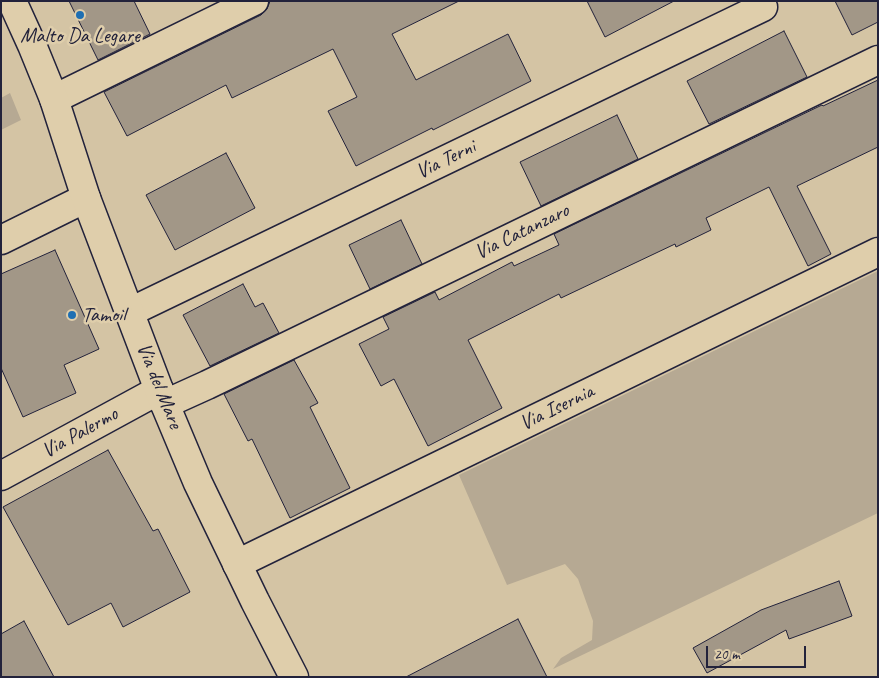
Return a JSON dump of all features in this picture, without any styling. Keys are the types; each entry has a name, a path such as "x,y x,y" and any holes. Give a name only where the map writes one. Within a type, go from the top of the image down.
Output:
{"street":[{"name":"Via del Mare","path":"12,1 54,99 86,198 162,397 198,483 294,677"},
{"path":"54,99 254,1"},
{"name":"Via Terni","path":"130,312 763,7"},
{"name":"Via Catanzaro","path":"162,397 216,381 878,60"},
{"path":"1,240 86,198"},
{"name":"Via Isernia","path":"237,564 878,252"},
{"name":"Via Palermo","path":"1,476 162,397"}],"shaded area":[{"path":"10,93 21,120 1,130 1,98"},
{"path":"878,271 878,513 553,669 561,658 592,640 593,621 578,579 565,564 507,585 459,475"}],"building":[{"path":"69,1 134,1 150,34 98,60"},
{"path":"270,1 459,1 392,34 416,80 508,34 531,81 356,166 328,111 357,97 333,49 232,98 226,85 127,136 104,92 261,15 267,9"},
{"path":"587,1 674,1 605,37"},
{"path":"835,1 878,1 878,22 852,35"},
{"path":"784,31 807,77 709,124 687,81"},
{"path":"878,80 878,147 797,186 831,254 808,266 769,187 706,218 711,230 676,247 675,244 561,298 559,294 468,340 502,408 428,446 394,379 381,386 359,344 389,329 383,317 435,292 439,300 512,262 514,266 559,245 554,234"},
{"path":"617,115 638,159 541,206 520,162"},
{"path":"226,153 255,208 175,250 146,195"},
{"path":"401,220 422,264 370,289 349,245"},
{"path":"55,250 99,349 64,365 76,393 23,417 1,368 1,274"},
{"path":"243,284 255,307 263,303 279,333 210,366 183,315"},
{"path":"294,360 318,403 310,407 350,488 290,518 252,439 248,441 224,394"},
{"path":"108,450 153,531 158,529 190,592 123,627 111,603 68,625 3,507"},
{"path":"839,581 852,616 789,639 786,630 707,673 693,648 761,610"},
{"path":"518,619 547,677 406,677"},
{"path":"24,621 54,677 1,677 1,634"}],"place":[{"name":"Malto Da Legare","path":"80,15"},
{"name":"Tamoil","path":"72,315"}]}
